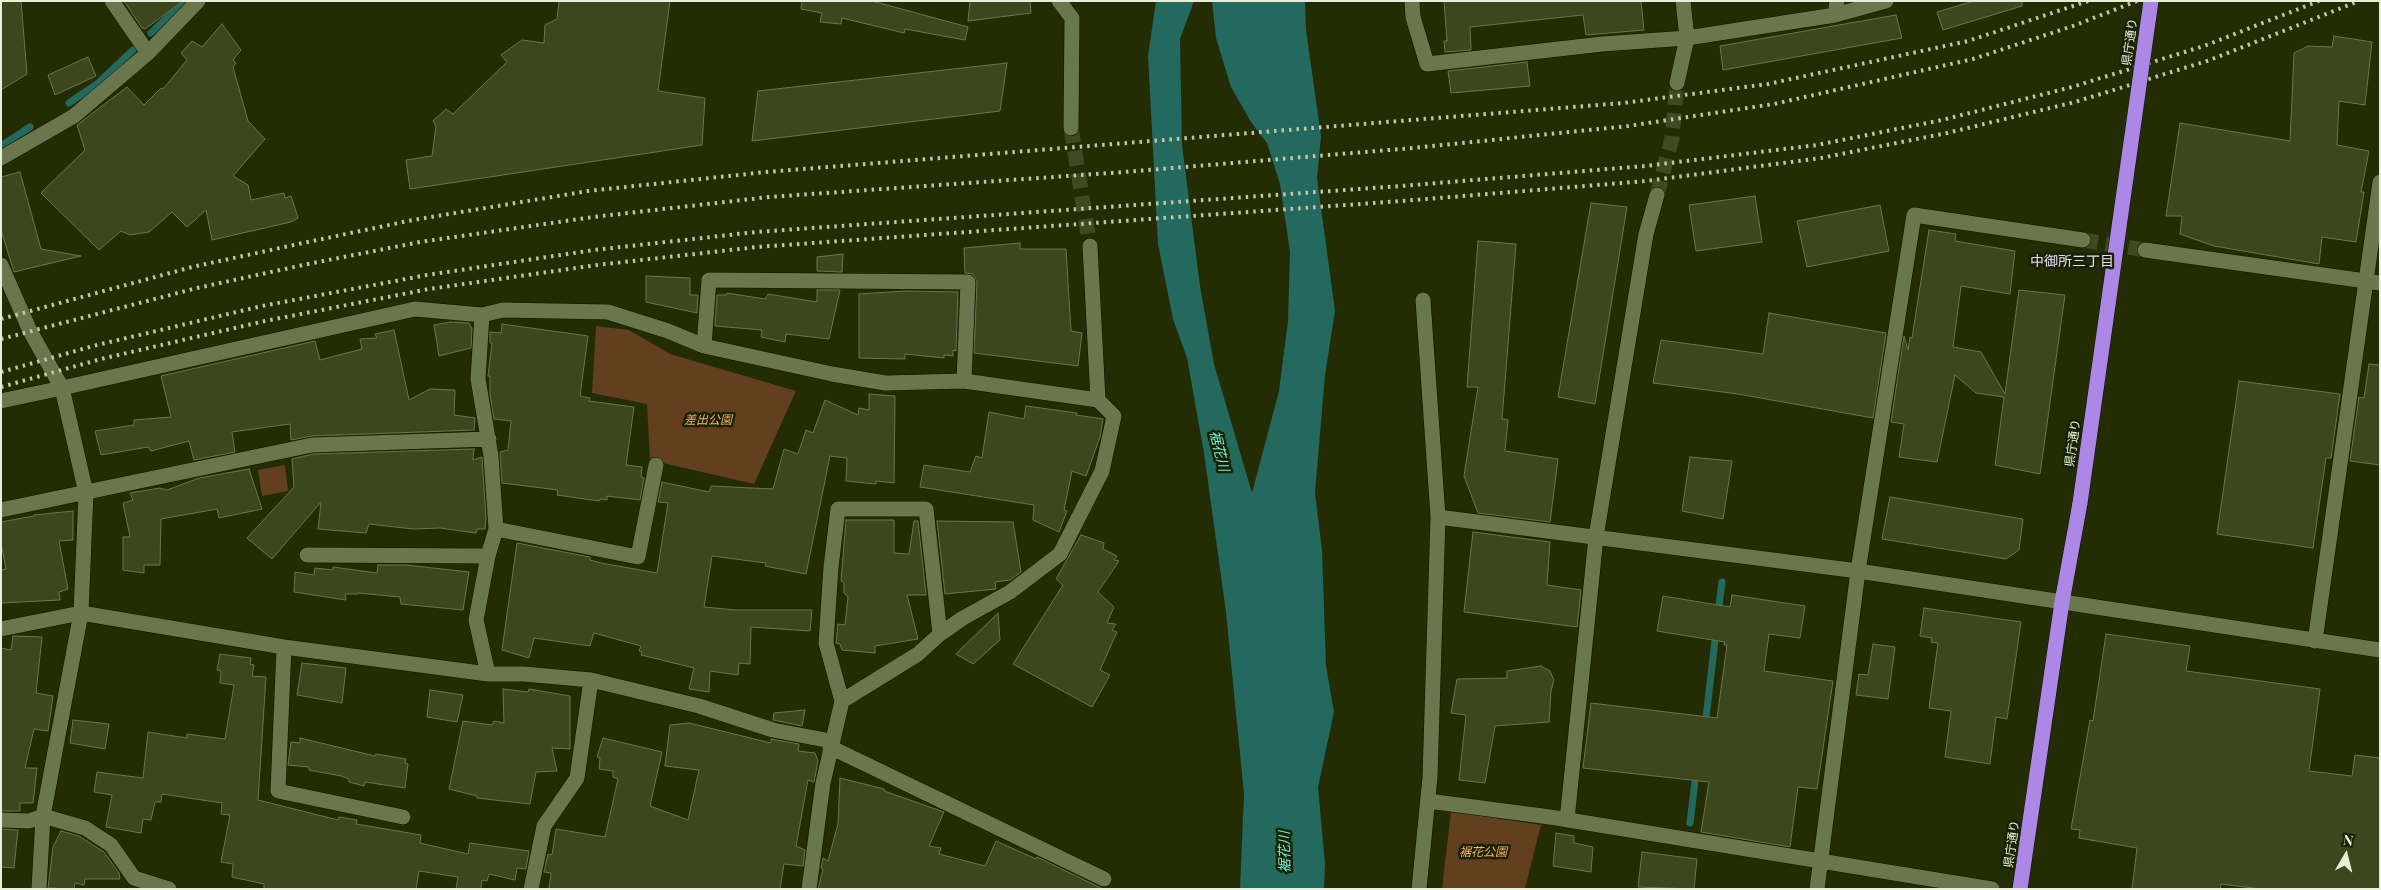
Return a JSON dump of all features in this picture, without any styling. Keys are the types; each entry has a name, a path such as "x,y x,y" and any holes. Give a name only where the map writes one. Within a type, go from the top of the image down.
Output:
{"highway":[{"name":"県庁通り","path":"2020,889 2062,602 2080,503 2151,1"}],"street":[{"path":"112,1 148,53"},
{"path":"1,158 74,116 148,53 198,1"},
{"path":"1059,1 1072,18 1073,102 1071,128"},
{"path":"1412,1 1413,17 1427,64 1602,44 1687,38 1836,8 1886,1"},
{"path":"1677,83 1687,38 1683,1"},
{"path":"2315,641 2372,282 2380,182"},
{"path":"1568,820 1596,537 1646,234 1658,195"},
{"path":"1817,889 1819,861 1858,571 1914,215 2083,240"},
{"path":"1090,246 1098,400"},
{"path":"2146,250 2372,282"},
{"path":"1,265 30,331 62,388 86,493 81,612 43,816 39,889"},
{"path":"704,346 709,280 968,282 964,381"},
{"path":"1419,889 1430,777 1438,517 1423,300"},
{"path":"1,401 415,309 482,315 502,310 608,312 668,331 704,346 760,360 885,383 964,381 1098,400 1114,416 1102,471 1060,554 1010,592 963,618 940,634 918,654 842,701"},
{"path":"482,315 478,379 489,439 496,529 488,556 476,620 488,674"},
{"path":"1,510 312,445 489,439"},
{"path":"496,529 638,557 656,465"},
{"path":"809,889 823,783 842,701 826,644 831,567 838,509 926,509 940,634"},
{"path":"1438,517 1858,571 2380,650"},
{"path":"307,555 488,556"},
{"path":"1,628 81,612 284,647 488,674 524,674 591,680 699,706 772,730 831,744 1104,879"},
{"path":"284,647 278,791 404,817"},
{"path":"531,889 544,826 578,778 591,680"},
{"path":"1428,801 1568,820 1992,889"},
{"path":"1,820 29,822 43,816 85,828 111,845 134,878 169,889"}],"green space":[{"name":"差出公園","path":"596,326 629,330 670,354 796,391 754,484 650,460 647,404 592,393"},
{"path":"285,465 288,491 262,496 258,470"},
{"name":"裾花公園","path":"1451,811 1541,825 1525,889 1442,889"}],"water":[{"name":"裾花川","path":"1156,1 1194,1 1180,39 1182,145 1200,286 1214,364 1252,493 1279,391 1288,321 1290,252 1280,184 1267,143 1251,122 1231,87 1216,38 1212,1 1305,1 1306,30 1321,136 1317,178 1335,311 1325,375 1315,493 1322,550 1326,666 1334,712 1318,787 1325,864 1324,889 1240,889 1244,794 1226,612 1204,453 1187,358 1173,319 1158,244 1148,56"}],"building":[{"path":"1,1 21,1 27,74 1,90"},
{"path":"124,1 183,1 145,29 142,28"},
{"path":"559,1 670,1 658,91 705,98 702,145 410,189 406,160 432,156 436,126 433,121 446,109 453,114 507,62 501,55 522,40 544,43 545,25 557,19"},
{"path":"802,1 872,1 968,27 965,40 905,29 904,33 842,18 841,24 820,22 822,13 801,9"},
{"path":"970,1 1030,1 1031,13 968,21"},
{"path":"1444,1 1641,1 1644,30 1586,35 1583,15 1470,27 1471,50 1445,52 1444,41 1447,41"},
{"path":"1974,1 2022,1 2022,6 1943,30 1937,12"},
{"path":"1896,15 1902,38 1723,70 1720,46"},
{"path":"222,24 241,50 233,60 236,63 233,67 248,121 265,139 233,176 248,185 251,200 284,193 285,198 291,196 298,218 291,222 212,240 206,210 187,227 172,212 149,232 130,235 121,231 99,250 41,193 85,150 77,125 127,87 144,105 161,88 163,89 187,60 181,53 192,41 202,47"},
{"path":"2334,36 2372,42 2365,105 2339,101 2337,145 2369,151 2361,192 2364,192 2356,242 2322,237 2319,264 2214,246 2180,234 2182,216 2166,216 2180,123 2290,141 2294,53 2308,46 2332,47"},
{"path":"88,57 96,76 55,95 48,75"},
{"path":"1527,62 1530,86 1451,93 1448,71"},
{"path":"1007,63 1000,111 752,141 758,91"},
{"path":"20,172 41,249 81,256 14,272 1,230 1,177"},
{"path":"1755,196 1762,242 1696,251 1689,205"},
{"path":"1591,203 1627,207 1595,404 1558,397"},
{"path":"1880,205 1889,251 1807,267 1797,221"},
{"path":"1929,230 1956,234 1955,241 2015,251 2010,294 1961,286 1953,347 1981,352 2005,394 2019,290 2065,295 2040,474 1995,465 2004,397 1976,393 1955,375 1937,462 1899,457 1904,424 1891,422 1904,336 1908,350 1910,337 1912,338"},
{"path":"1478,241 1516,244 1502,419 1508,420 1505,451 1558,459 1550,522 1478,513 1464,476 1478,387 1467,387"},
{"path":"1020,243 1020,249 1066,249 1071,331 1082,333 1078,366 974,353 977,282 973,274 965,273 964,248"},
{"path":"843,254 842,272 817,271 817,257"},
{"path":"646,276 690,278 690,295 698,295 697,313 646,302"},
{"path":"817,290 840,290 829,339 786,334 785,342 761,337 762,330 715,326 717,295 726,295 727,293 765,299 768,294 817,302"},
{"path":"906,291 958,292 956,351 953,350 953,356 944,355 944,358 905,354 905,359 859,358 859,294"},
{"path":"1769,313 1886,333 1873,418 1738,394 1653,383 1661,340 1763,354"},
{"path":"451,322 469,323 472,329 471,348 439,356 434,325"},
{"path":"502,324 588,336 580,396 590,398 589,401 634,407 626,465 642,467 641,477 644,478 640,500 607,496 607,500 600,499 599,501 557,495 558,490 502,483 500,452 508,450 511,421 494,419 490,394 490,376 488,376 492,343 490,343 490,332 501,333"},
{"path":"394,330 409,400 430,389 455,390 454,415 475,418 474,430 312,436 291,440 290,424 232,432 235,452 194,460 189,441 151,451 148,447 101,455 95,431 134,425 134,420 171,417 161,376 315,341 320,360 362,349 360,339 377,338 375,334"},
{"path":"2369,364 2380,365 2380,465 2350,461 2359,397 2364,398"},
{"path":"2239,381 2340,394 2331,458 2326,458 2313,548 2217,534"},
{"path":"869,394 895,396 894,483 876,481 876,484 846,481 847,458 830,456 806,574 765,566 766,563 712,556 704,607 736,610 812,610 810,631 751,627 750,664 739,663 738,675 710,671 709,692 689,689 694,668 641,655 642,652 639,651 641,646 594,633 590,646 534,638 529,658 502,650 517,543 590,557 590,560 601,563 657,573 668,503 658,502 662,482 709,492 711,486 773,489 784,449 798,454 806,430 813,433 825,400 858,415 859,408 869,410"},
{"path":"1026,406 1077,413 1076,415 1103,419 1100,437 1086,476 1072,471 1064,510 1067,511 1059,532 1033,520 1034,505 920,487 924,465 970,472 976,456 982,458 989,412 1024,419"},
{"path":"474,449 473,460 482,457 486,518 485,529 477,529 476,533 440,528 413,529 369,524 366,533 318,529 321,502 272,559 247,538 294,487 292,459 313,454"},
{"path":"1690,457 1732,461 1723,519 1682,511"},
{"path":"249,469 262,509 219,518 217,509 161,519 160,565 144,565 144,573 123,570 123,537 130,537 123,503 133,500 130,493 160,488 167,490 199,478"},
{"path":"1890,497 2023,519 2019,550 2006,559 1882,539"},
{"path":"73,511 73,540 59,541 68,589 59,592 60,600 1,603 1,570 6,569 1,542 1,522 34,515"},
{"path":"846,520 894,520 894,553 909,554 914,521 918,521 926,595 907,595 918,639 875,646 875,653 842,650 840,644 836,643 838,624 845,625 848,597 844,593 844,583 841,581"},
{"path":"937,521 1013,522 1021,572 1010,580 995,582 996,589 945,594"},
{"path":"1473,532 1550,542 1547,585 1581,590 1577,627 1464,612"},
{"path":"1081,535 1104,543 1103,549 1117,556 1114,560 1119,561 1098,592 1114,607 1107,623 1116,624 1112,630 1117,632 1100,670 1110,675 1092,707 1013,664 1063,585 1056,579"},
{"path":"378,565 406,565 469,572 463,610 401,604 400,597 358,593 345,594 346,600 294,592 295,572 314,575 315,568 333,570 333,567 377,573"},
{"path":"1732,595 1805,606 1800,638 1769,634 1764,671 1833,681 1817,789 1798,787 1790,847 1701,832 1709,782 1583,768 1591,703 1717,718 1727,645 1724,645 1725,642 1657,631 1663,596 1730,607"},
{"path":"1924,608 2021,622 2007,719 1996,717 1990,764 1945,757 1951,711 1929,708 1938,643 1931,642 1932,638 1920,636"},
{"path":"998,613 1000,640 973,664 956,654"},
{"path":"2106,634 2190,646 2186,671 2320,689 2309,771 2352,776 2355,755 2380,758 2380,889 2261,889 2221,884 2220,889 2132,889 2137,848 2079,838 2080,830 2071,829 2090,720 2093,721"},
{"path":"13,636 42,637 36,693 53,696 48,731 34,729 25,768 37,768 33,803 20,803 20,811 1,811 1,648 11,650"},
{"path":"1873,644 1895,647 1888,699 1856,695 1859,674 1868,675"},
{"path":"220,654 251,658 250,664 254,665 252,676 266,677 258,800 338,820 339,817 357,820 356,824 421,835 420,843 468,854 470,843 529,851 526,869 517,868 515,880 489,874 487,881 482,880 481,889 456,889 458,877 419,871 416,889 264,889 264,884 232,877 233,864 221,862 230,815 221,814 222,803 162,794 161,802 155,802 151,820 143,819 141,833 106,827 112,795 94,792 97,772 143,778 148,732 187,738 187,734 225,739 234,685 220,683 221,671 217,670"},
{"path":"302,663 346,668 342,703 297,695"},
{"path":"1541,666 1550,671 1554,680 1551,691 1549,722 1495,726 1485,783 1459,780 1466,715 1451,713 1457,679 1507,678 1507,671"},
{"path":"503,689 528,692 529,689 570,696 570,749 552,748 557,771 536,772 530,804 477,798 477,796 449,789 463,721 492,725 494,721 504,723"},
{"path":"430,690 463,695 457,722 427,717"},
{"path":"805,710 802,726 773,720 774,713"},
{"path":"73,720 109,724 105,749 70,743"},
{"path":"689,723 771,743 771,739 799,744 798,751 815,753 818,761 814,782 808,780 796,846 805,850 803,866 784,864 780,889 549,889 551,873 544,872 548,854 552,855 556,829 605,837 618,779 613,777 613,771 599,769 600,758 597,757 603,738 662,752 650,806 688,820 699,770 665,766 670,725"},
{"path":"300,738 375,756 376,754 406,759 405,763 408,764 405,788 365,782 364,786 349,782 349,779 341,776 309,770 309,767 288,765 291,742 300,743"},
{"path":"840,778 884,789 884,791 944,812 929,846 941,848 939,854 985,866 996,841 1036,859 1037,857 1103,889 818,889 823,869 821,868 823,858 828,861 838,824"},
{"path":"1,829 18,830 14,868 1,867"},
{"path":"61,831 79,836 104,852 119,873 120,879 85,879 84,885 75,883 74,889 48,888 53,847"},
{"path":"1556,833 1574,836 1574,843 1593,847 1591,872 1553,866"},
{"path":"1642,852 1697,859 1694,889 1638,887"}],"waterway":[{"path":"151,33 185,1"},
{"path":"69,103 97,84 133,50"},
{"path":"1,146 30,127"},
{"path":"1718,614 1722,582"},
{"path":"1705,726 1716,632"},
{"path":"1690,823 1696,773"}],"tunnel":[{"path":"1657,195 1672,138 1677,83"},
{"path":"1071,128 1090,246"},
{"path":"2083,240 2145,250"}],"railway":[{"path":"1,319 192,267 413,220 588,191 766,172 1623,103 1768,84 1968,41 2088,1"},
{"path":"1,339 197,288 308,264 420,242 593,217 769,197 1124,172 1413,148 1628,126 1774,104 1973,59 2073,26 2137,1"},
{"path":"1,372 97,345 262,306 427,275 594,250 756,232 1401,186 1645,166 1817,145 1942,120 2072,87 2204,46 2319,1"},
{"path":"1,387 101,359 265,321 429,289 597,265 757,247 1402,201 1646,181 1821,158 1947,133 2075,102 2210,60 2359,1"}],"district":[{"name":"中御所三丁目","path":"2072,262"}]}
